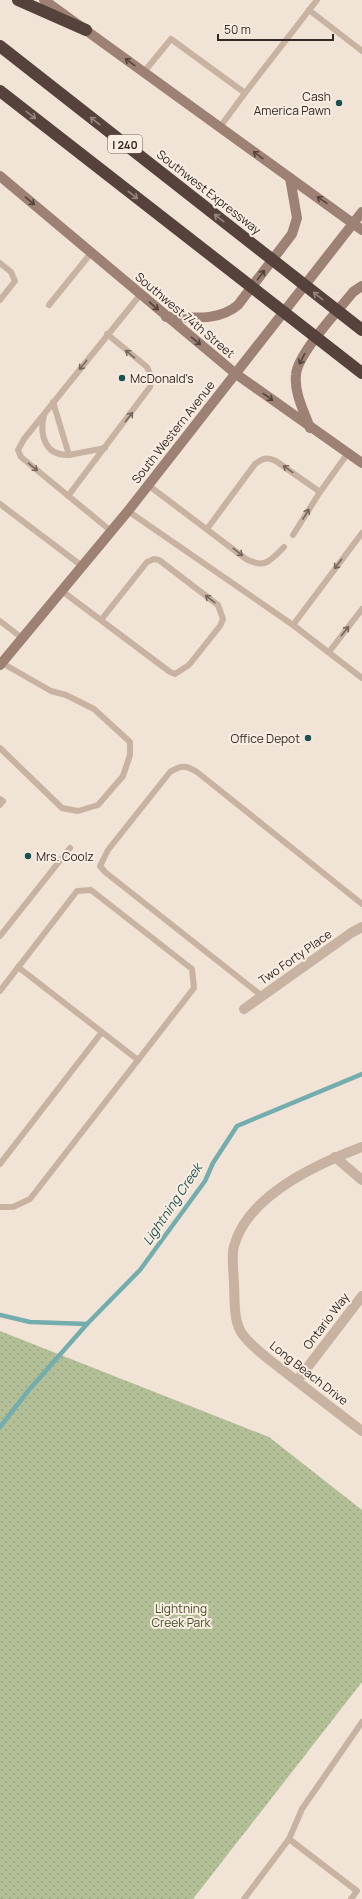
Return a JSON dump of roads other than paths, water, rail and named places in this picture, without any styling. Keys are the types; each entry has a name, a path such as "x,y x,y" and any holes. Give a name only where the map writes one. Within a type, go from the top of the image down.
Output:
{"highway":[{"path":"18,0 86,30"},
{"name":"Southwest Expressway","path":"0,46 361,330"},
{"name":"I 240","path":"0,91 362,373"}],"main road":[{"path":"44,0 362,230"},
{"name":"Southwest 74th Street","path":"0,176 166,317 236,374 310,428 362,463"},
{"path":"166,317 212,317 227,313 238,305 292,234 297,218 290,178"},
{"name":"South Western Avenue","path":"1,664 128,511 362,212"},
{"path":"310,428 296,388 296,374 302,357 353,292 362,286"}],"street":[{"name":"Two Forty Place","path":"244,1009 351,933 362,927"},
{"path":"362,1147 335,1157 362,1180"},
{"name":"Long Beach Drive","path":"335,1157 279,1188 260,1205 242,1226 233,1247 235,1312 242,1334 256,1349 362,1431"},
{"name":"Ontario Way","path":"297,1381 362,1296"}],"lane":[{"path":"220,127 317,0"},
{"path":"309,10 362,51"},
{"path":"144,72 171,39 245,93"},
{"path":"49,305 91,253"},
{"path":"0,263 11,272 15,281 0,300"},
{"path":"111,531 21,457 18,450 24,439 44,413 140,295"},
{"path":"68,496 150,388 151,376 146,367 107,334"},
{"path":"53,402 69,455"},
{"path":"44,413 41,431 43,440 55,452 63,455 69,455 105,448"},
{"path":"293,535 320,492 348,453"},
{"path":"207,528 255,464 262,458 270,458 276,461 320,492"},
{"path":"148,485 207,528 246,559 254,563 264,564 273,558 284,547"},
{"path":"0,504 82,566"},
{"path":"128,511 293,625 361,675"},
{"path":"293,625 362,533"},
{"path":"62,591 101,620 175,674 189,665 220,626 223,619 222,611 218,605 165,564 154,559 147,562 101,620"},
{"path":"329,652 362,609"},
{"path":"0,621 22,638"},
{"path":"0,748 62,808 78,812 98,805 122,776 130,755 130,742 94,709 66,695 51,691 1,664"},
{"path":"262,996 105,872 100,866 108,850 170,772 179,766 188,766 197,772 362,904"},
{"path":"0,799 3,802 0,805"},
{"path":"0,936 70,848"},
{"path":"0,991 77,891 91,890 192,970 194,988 30,1199 14,1207 0,1206"},
{"path":"18,967 138,1060"},
{"path":"0,1164 102,1032"},
{"path":"244,1899 289,1839 302,1809 362,1722"},
{"path":"289,1839 357,1891 351,1899"}],"waterway":[{"name":"Lightning Creek","path":"0,1427 28,1391 87,1324 140,1270 205,1181 213,1163 237,1126 362,1074"},
{"name":"Lightning Creek","path":"0,1315 30,1322 87,1324"}],"place":[{"name":"Cash America Pawn","path":"339,103"},
{"name":"McDonald's","path":"122,378"},
{"name":"Office Depot","path":"308,738"},
{"name":"Mrs. Coolz","path":"28,856"}],"park label":[{"name":"Lightning Creek Park","path":"181,1615"}]}
